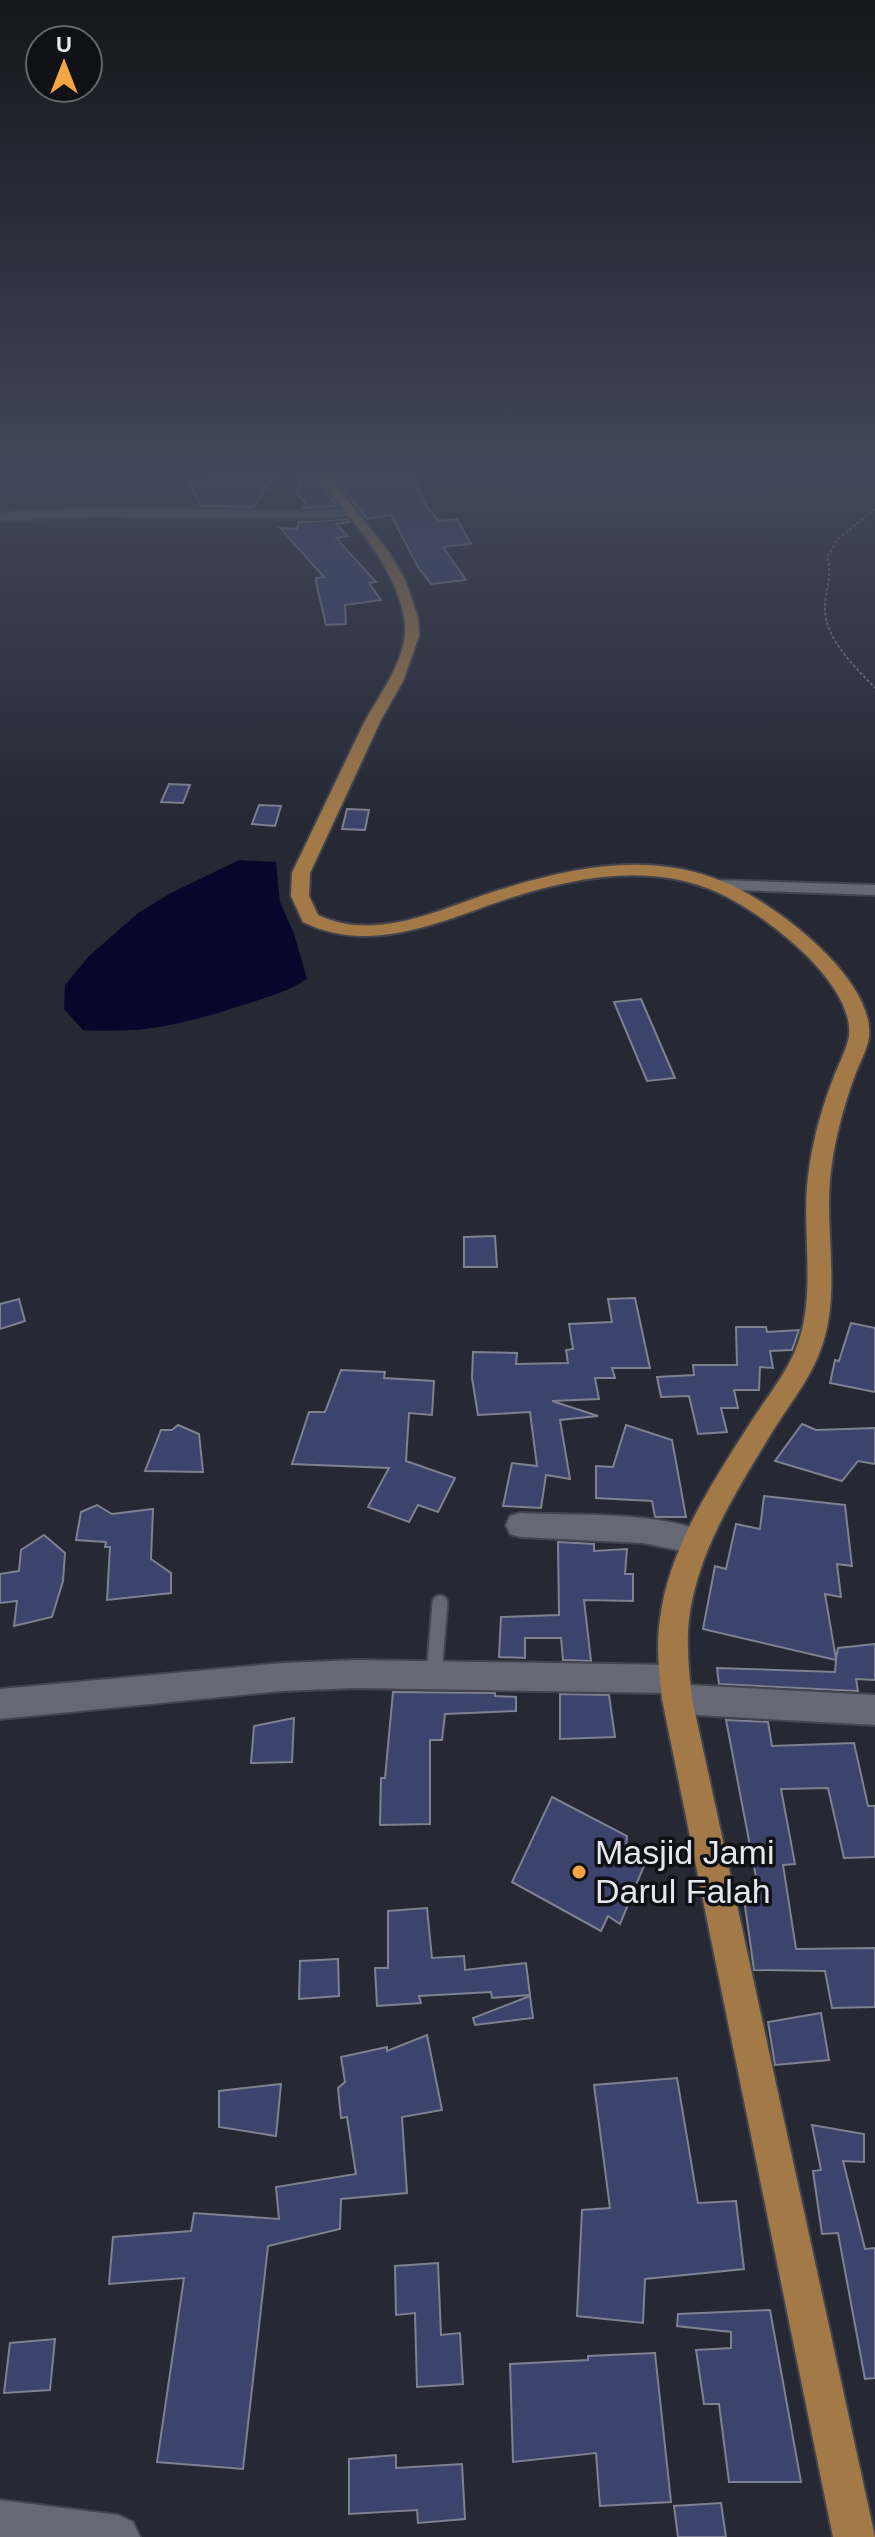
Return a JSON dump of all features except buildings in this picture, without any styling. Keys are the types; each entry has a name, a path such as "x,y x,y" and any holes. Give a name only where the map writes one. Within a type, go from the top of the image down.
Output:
{"main road":[{"path":"402,590 411,617 412,636 396,681 373,720 301,873 300,896 310,918 340,930 385,930 557,879 599,872 666,872 716,885 759,909 789,931 836,976 850,995 857,1015 859,1035 821,1159 821,1296 813,1337 785,1392 697,1541 675,1611 672,1654 676,1689 855,2537"}],"street":[{"path":"716,885 875,890"},
{"path":"520,1525 643,1531 697,1541"},
{"path":"0,1704 282,1677 434,1674 676,1689 875,1710"},
{"path":"0,2522 118,2537"}],"lane":[{"path":"434,1674 440,1603"}],"path":[{"path":"827,590 825,615 839,644 875,688"}],"water":[{"path":"239,860 276,862 280,902 294,934 307,979 268,997 183,1022 145,1029 83,1030 64,1009 65,985 88,957 138,913"}],"place":[{"name":"Masjid Jami Darul Falah","path":"579,1872"}]}
